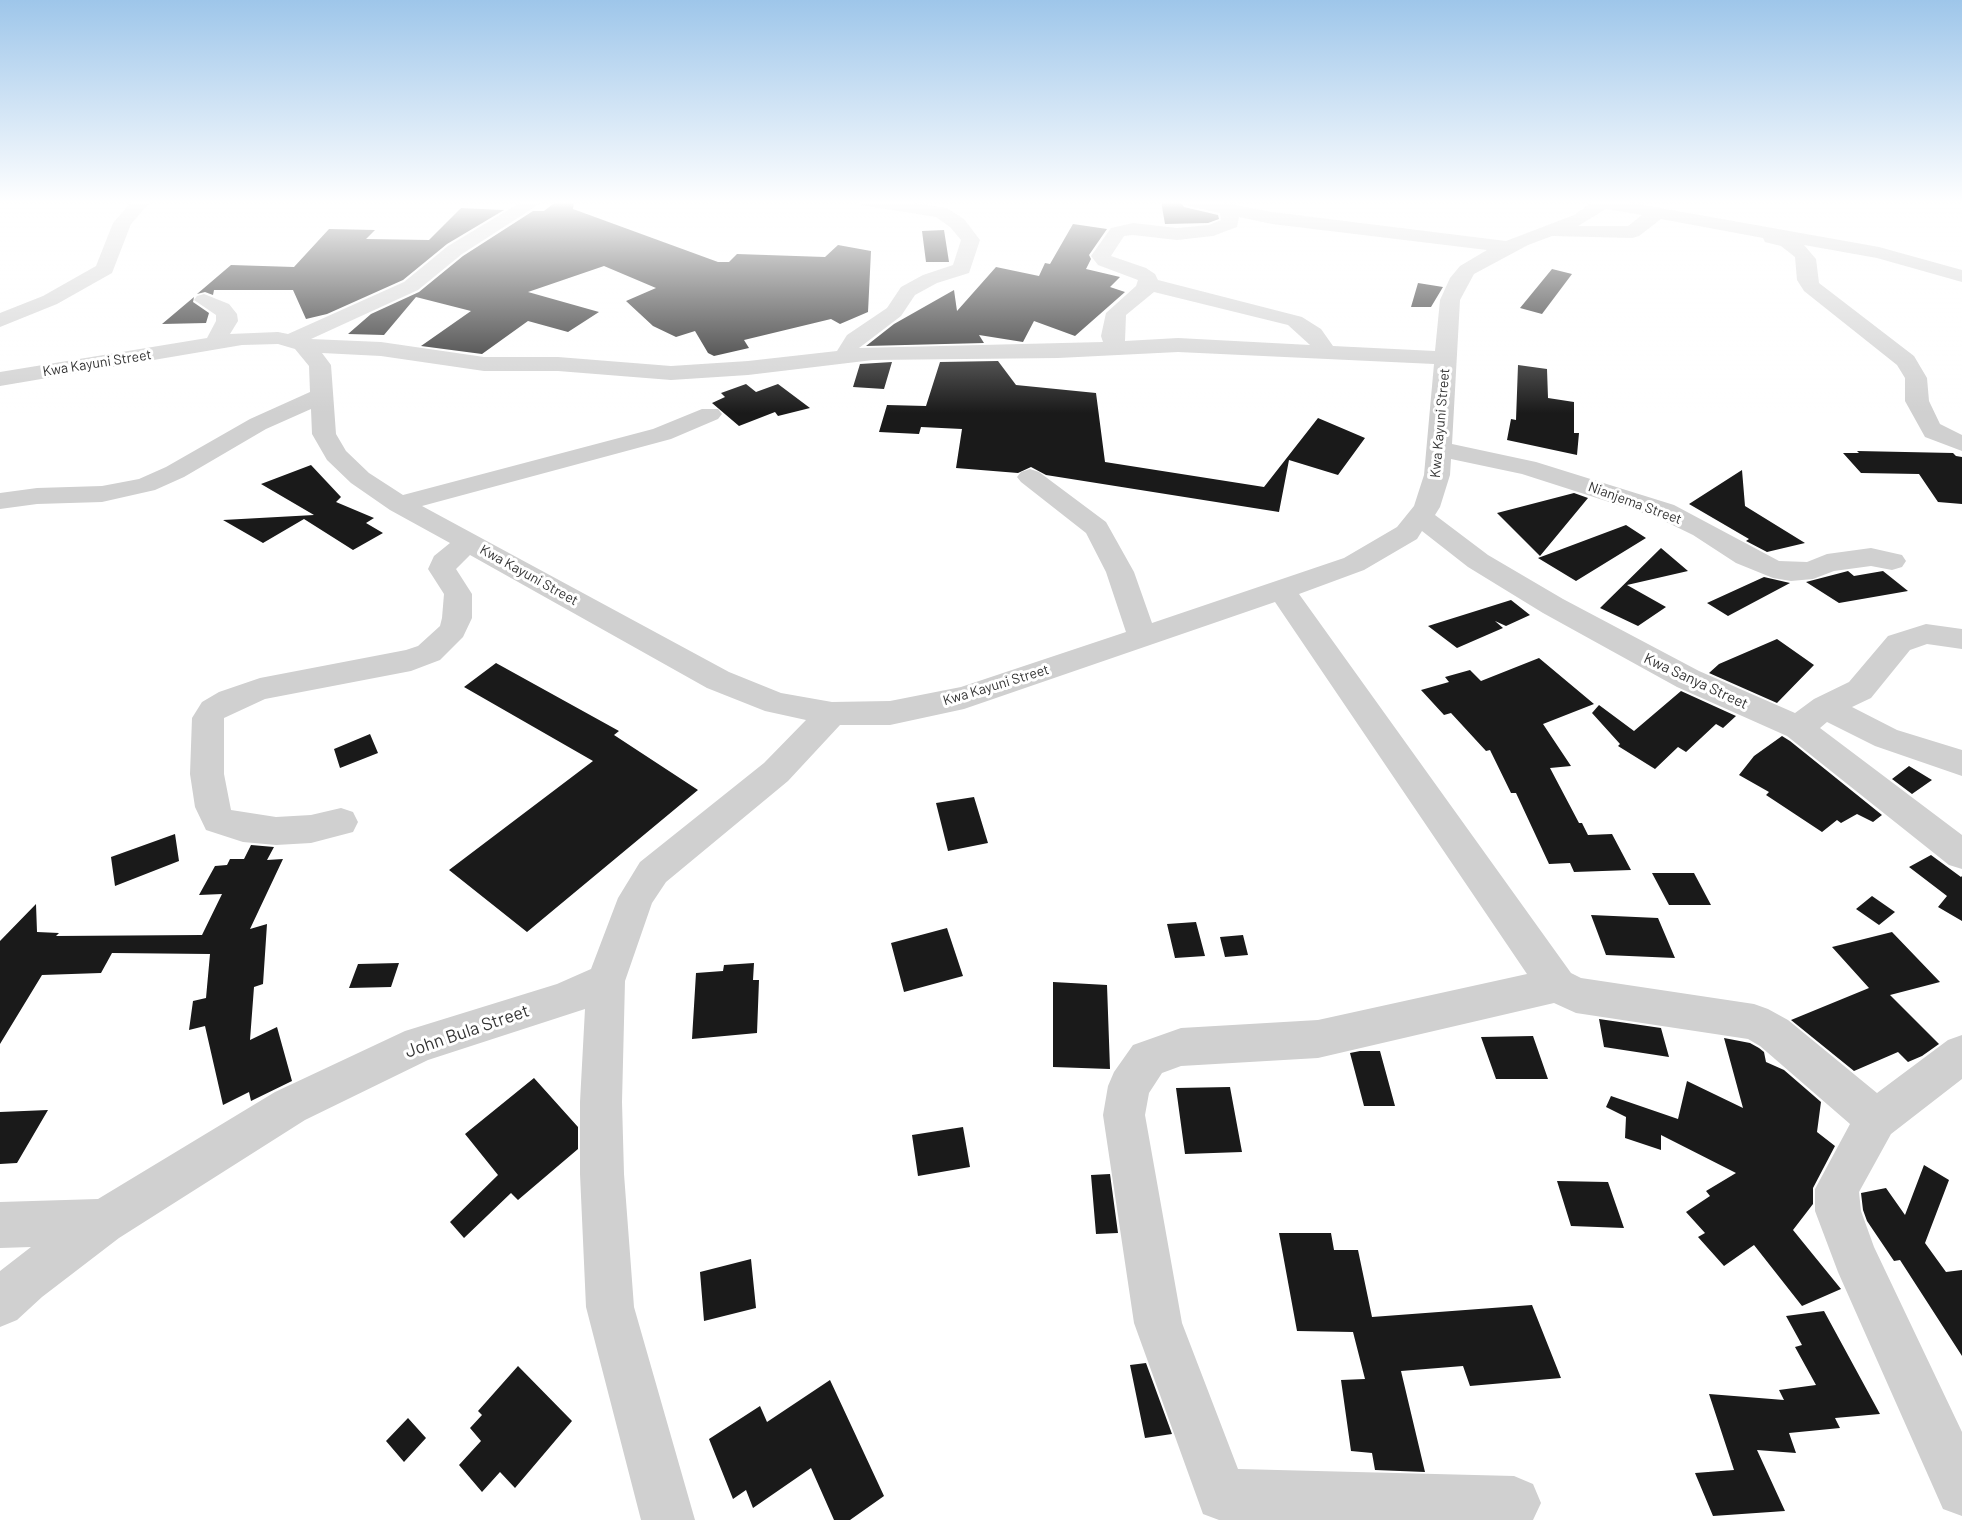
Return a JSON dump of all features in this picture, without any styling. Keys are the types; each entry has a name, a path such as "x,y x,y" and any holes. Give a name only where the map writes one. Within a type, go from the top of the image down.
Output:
{"street":[{"path":"0,321 50,300 100,272"},
{"path":"300,343 411,286 429,272"},
{"path":"848,355 848,347 894,312 908,291 930,279 953,272"},
{"path":"1116,348 1112,336 1116,313 1148,284 1148,278 1135,272"},
{"name":"Kwa Kayuni Street","path":"0,379 253,338 300,343 320,365 324,434 336,455 360,478 399,504 718,680 776,703 832,714 890,713 964,698 1354,564 1393,544 1421,518 1428,507 1437,475 1450,300 1465,272"},
{"path":"1805,272 1811,287 1913,368 1917,401 1929,426 1934,432 1962,444"},
{"path":"1947,272 1962,276"},
{"path":"1148,284 1295,321 1313,334 1326,351"},
{"path":"204,300 222,308 227,314 227,321 215,343"},
{"path":"300,343 381,349 484,364 569,364 662,373 748,368 848,355 1178,345 1446,358"},
{"path":"0,501 37,496 102,494 146,485 174,472 258,424 321,396"},
{"path":"399,504 662,434 710,414"},
{"name":"Nianjema Street","path":"1439,448 1527,467 1665,511 1702,529 1746,557 1773,569 1791,572 1813,570 1827,563 1871,557 1892,561"},
{"path":"1030,477 1097,528 1120,572 1142,637"},
{"name":"Kwa Sanya Street","path":"1421,518 1478,561 1605,635 1688,679 1798,728 1962,855"},
{"path":"341,822 311,829 276,831 243,828 218,820 212,807 207,774 208,718 213,710 230,700 260,689 411,660 429,653 453,630 457,618 458,594 442,569 444,562 469,542"},
{"path":"1281,590 1557,985 1576,995 1754,1022 1774,1032 1876,1119"},
{"path":"1798,728 1825,707 1860,690 1899,643 1926,634 1962,639"},
{"path":"1825,707 1886,738 1962,763"},
{"path":"668,1520 625,1370 610,1307 602,1174 601,1102 606,981 636,898 653,872 776,772 832,714"},
{"name":"John Bula Street","path":"0,1304 25,1280 103,1222 290,1106 408,1049 501,1017 563,1000 606,981"},
{"path":"1514,1503 1227,1508 1158,1323 1124,1115 1129,1086 1148,1059 1181,1047 1318,1039 1557,985"},
{"path":"1962,1054 1917,1085 1876,1119 1838,1189 1838,1211 1854,1256 1962,1490"},
{"path":"0,1225 103,1222"}],"building":[{"path":"223,272 413,272 403,280 327,314 306,319 293,290 214,290 213,295 205,292 197,294"},
{"path":"444,272 587,272 528,292 599,312 568,332 528,321 482,354 421,346 471,311 416,297 384,335 348,334 371,314 419,292"},
{"path":"618,272 870,272 868,312 840,324 831,319 744,340 749,348 714,356 708,353 695,331 676,337 653,326 626,301 656,288"},
{"path":"992,272 1020,272 1039,276 1041,272 1098,272 1120,277 1110,287 1125,292 1075,336 1034,321 1023,342 979,335 984,343 866,346 894,324 954,290 957,311"},
{"path":"1550,272 1572,274 1542,314 1520,308"},
{"path":"1418,283 1443,287 1431,307 1411,307"},
{"path":"194,297 193,302 209,313 206,323 162,324"},
{"path":"998,361 1016,385 1096,393 1105,462 1264,487 1318,418 1365,438 1338,475 1289,460 1279,512 1046,475 1031,467 1018,473 956,468 962,429 921,427 919,434 879,432 887,405 926,406 940,362"},
{"path":"892,362 884,389 853,387 860,364"},
{"path":"1518,365 1547,369 1548,398 1574,402 1574,433 1579,433 1577,455 1507,440 1511,419 1516,420"},
{"path":"746,384 756,392 778,384 810,408 778,416 775,412 739,426 712,403 725,397 721,393"},
{"path":"1857,451 1953,453 1962,457 1962,504 1938,502 1919,474 1861,473 1843,453 1859,453"},
{"path":"311,465 341,497 336,502 374,518 366,523 383,533 353,550 304,519 263,543 223,520 314,515 261,484"},
{"path":"1742,470 1745,506 1805,543 1767,552 1689,504"},
{"path":"1574,493 1588,498 1540,556 1497,513"},
{"path":"1626,525 1646,538 1576,581 1538,558"},
{"path":"1661,548 1688,571 1627,585 1666,607 1638,626 1600,608"},
{"path":"1848,571 1854,576 1883,571 1908,591 1839,603 1806,582"},
{"path":"1764,577 1790,583 1728,616 1707,603"},
{"path":"1511,600 1530,615 1506,626 1495,621 1503,628 1457,648 1428,626"},
{"path":"1777,639 1814,665 1777,703 1709,673 1719,664"},
{"path":"1539,658 1594,704 1543,724 1571,766 1550,768 1579,823 1582,823 1588,835 1612,834 1631,870 1574,872 1570,863 1549,864 1516,793 1511,793 1490,750 1486,751 1451,713 1444,715 1421,690 1449,682 1445,677 1470,670 1481,681"},
{"path":"496,663 619,731 614,735 698,790 527,932 449,870 593,761 464,687"},
{"path":"1681,691 1736,716 1723,728 1716,724 1686,752 1678,747 1655,769 1618,746 1620,744 1592,713 1599,705 1634,731"},
{"path":"370,734 378,753 340,768 334,749"},
{"path":"1782,736 1882,815 1873,822 1857,814 1841,823 1837,820 1822,832 1766,795 1769,792 1739,775 1754,756"},
{"path":"1909,766 1932,780 1912,794 1892,779"},
{"path":"974,797 988,843 948,851 936,803"},
{"path":"175,834 179,861 115,886 111,857"},
{"path":"251,845 274,847 267,860 283,859 250,929 267,924 263,984 254,987 250,1040 277,1027 292,1081 251,1101 249,1092 223,1105 205,1026 189,1030 193,1001 206,998 210,954 112,953 101,973 42,975 0,1044 0,941 36,904 37,932 59,933 56,936 202,935 222,894 199,895 215,866 227,865 230,859 244,859"},
{"path":"1931,855 1962,876 1962,921 1938,907 1947,896 1909,867"},
{"path":"1652,873 1694,873 1711,905 1669,905"},
{"path":"1872,896 1895,912 1879,925 1856,909"},
{"path":"1591,915 1658,918 1675,958 1606,955"},
{"path":"1196,922 1205,956 1175,958 1167,924"},
{"path":"947,928 963,976 904,992 891,943"},
{"path":"1892,932 1940,982 1890,995 1939,1044 1922,1056 1908,1062 1898,1052 1854,1071 1791,1020 1869,988 1832,947"},
{"path":"1243,935 1248,955 1225,957 1220,937"},
{"path":"399,963 391,987 349,988 358,964"},
{"path":"754,963 753,980 759,980 757,1033 692,1039 696,973 723,971 724,965"},
{"path":"1053,982 1107,985 1110,1069 1053,1067"},
{"path":"1599,1019 1661,1028 1669,1057 1604,1047"},
{"path":"1533,1036 1548,1079 1496,1079 1481,1037"},
{"path":"1724,1038 1750,1043 1759,1048 1764,1052 1766,1062 1784,1070 1821,1102 1817,1132 1835,1146 1813,1188 1813,1204 1793,1230 1841,1289 1802,1306 1754,1245 1724,1266 1698,1237 1705,1233 1686,1212 1710,1196 1706,1191 1736,1173 1661,1135 1661,1150 1625,1138 1626,1117 1606,1107 1611,1096 1678,1119 1687,1081 1743,1108"},
{"path":"1380,1051 1395,1106 1364,1106 1350,1053"},
{"path":"534,1078 578,1127 578,1149 518,1200 511,1193 464,1238 450,1222 498,1175 465,1134"},
{"path":"1230,1087 1242,1152 1185,1154 1176,1088"},
{"path":"48,1110 17,1163 0,1164 0,1112"},
{"path":"963,1127 970,1167 918,1176 912,1135"},
{"path":"1924,1165 1949,1180 1925,1243 1946,1272 1962,1270 1962,1356 1900,1260 1894,1261 1867,1221 1863,1210 1861,1193 1886,1188 1905,1215"},
{"path":"1110,1174 1118,1233 1096,1234 1091,1175"},
{"path":"1557,1181 1608,1182 1624,1228 1571,1226"},
{"path":"1279,1233 1331,1233 1334,1250 1358,1250 1372,1317 1532,1305 1561,1378 1470,1386 1463,1366 1401,1371 1425,1472 1375,1470 1372,1453 1351,1451 1341,1380 1365,1379 1353,1332 1297,1331"},
{"path":"751,1259 756,1308 704,1321 700,1272"},
{"path":"1824,1311 1880,1414 1835,1418 1840,1428 1789,1433 1796,1453 1757,1450 1785,1511 1713,1516 1695,1473 1734,1470 1709,1394 1784,1400 1779,1390 1816,1385 1795,1347 1802,1345 1786,1316"},
{"path":"1146,1363 1172,1434 1145,1438 1130,1365"},
{"path":"518,1366 572,1421 515,1488 500,1472 482,1492 459,1465 481,1441 470,1428 482,1415 478,1411"},
{"path":"830,1380 884,1496 850,1520 834,1520 811,1468 753,1508 746,1490 733,1499 709,1439 760,1406 767,1422"},
{"path":"408,1418 426,1438 404,1462 386,1441"}]}
